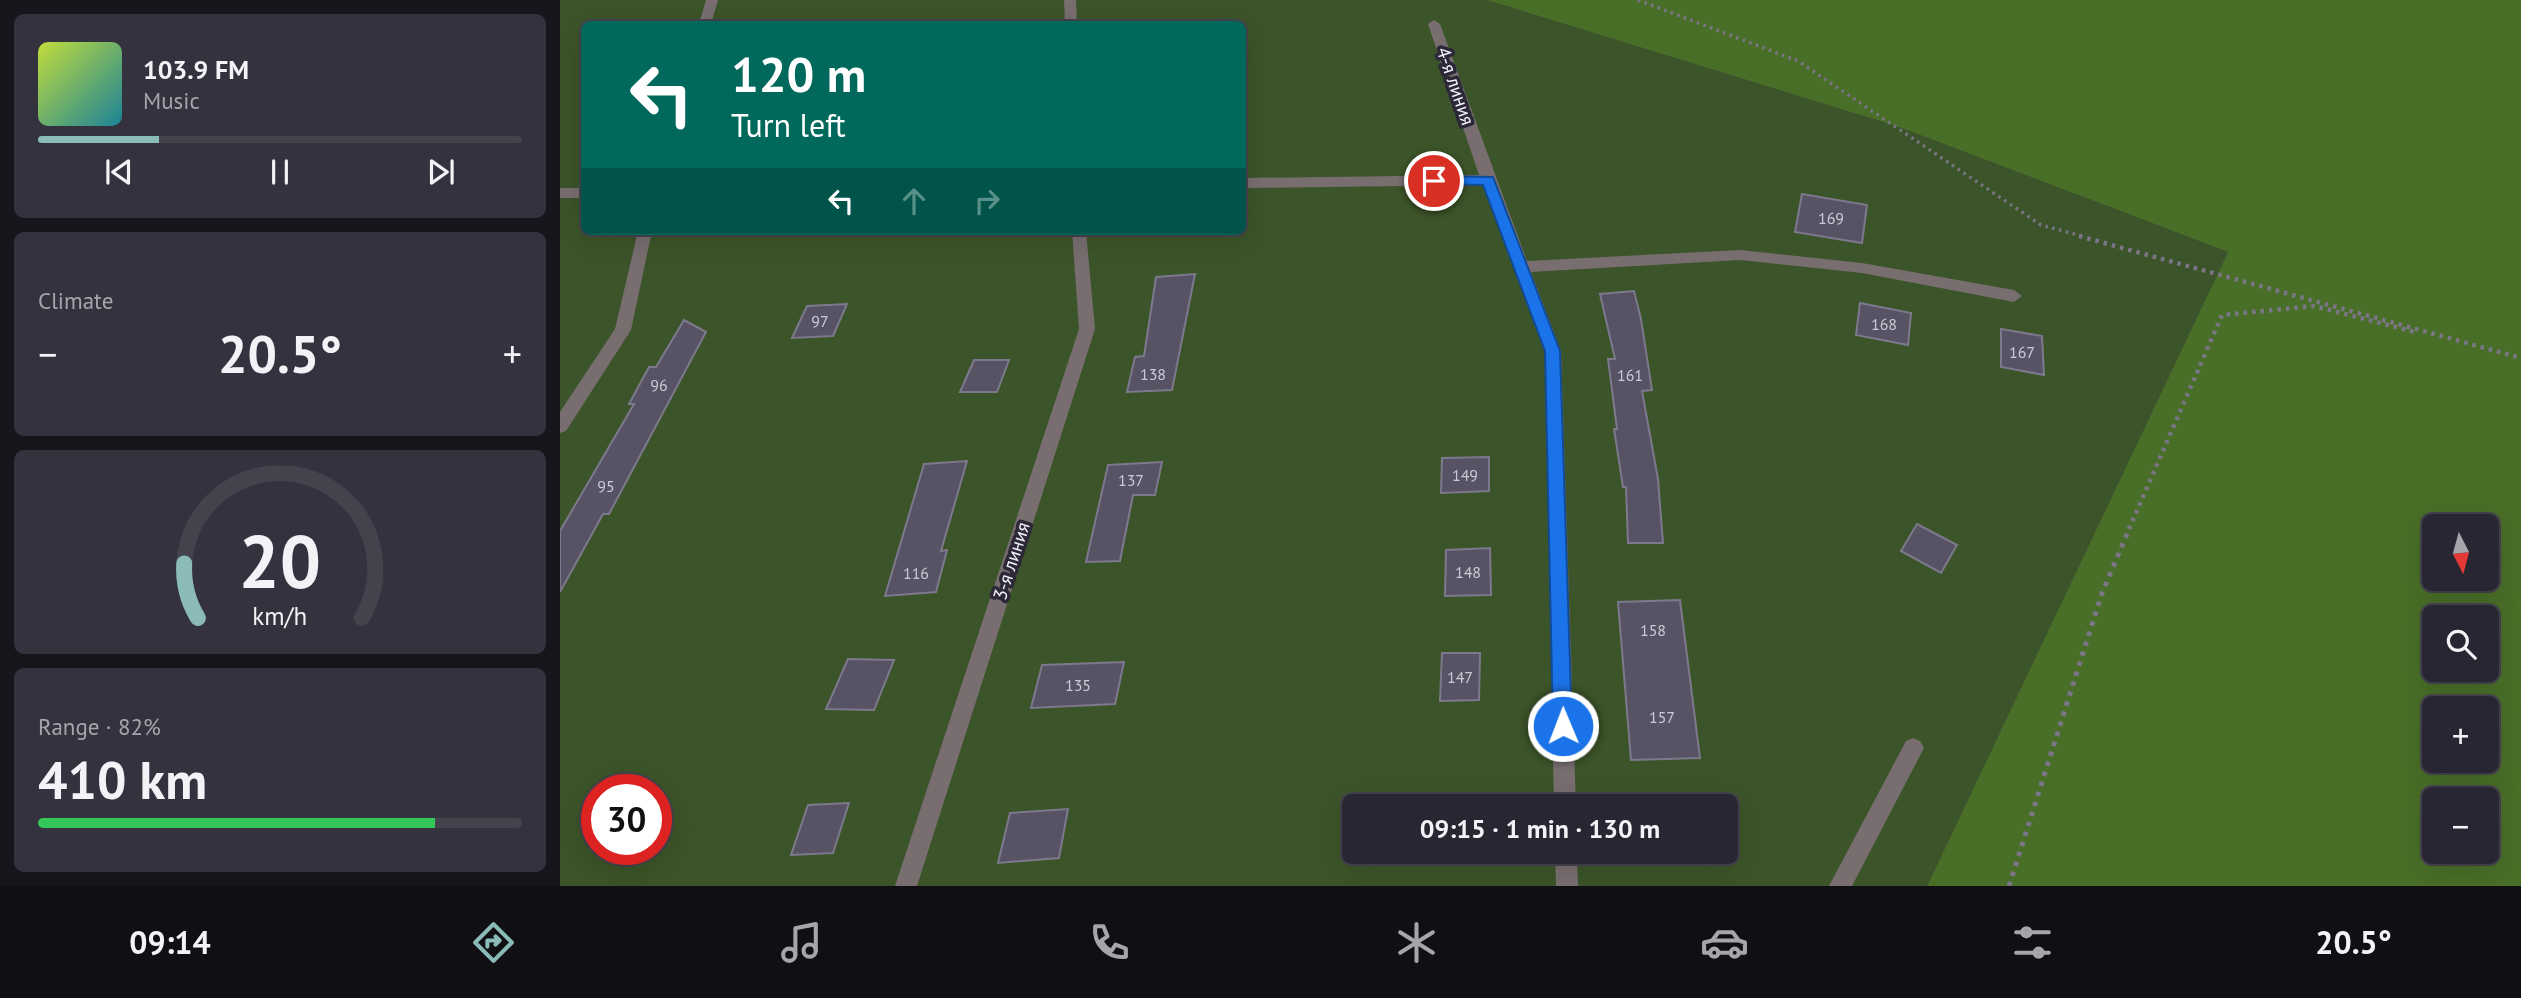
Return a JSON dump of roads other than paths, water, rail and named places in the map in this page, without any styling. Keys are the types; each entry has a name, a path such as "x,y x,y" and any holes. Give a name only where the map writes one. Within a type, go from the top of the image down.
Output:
{"street":[{"path":"706,21 712,0"},
{"path":"1070,0 1070,21"},
{"name":"4-я линия","path":"1434,24 1488,180 1553,351 1565,794"},
{"path":"1246,183 1488,180"},
{"path":"560,193 581,193"},
{"path":"560,426 623,330 644,235"},
{"name":"3-я линия","path":"906,886 1087,329 1079,235"},
{"path":"1523,267 1740,255 1862,268 2014,296"},
{"path":"1840,886 1913,748"},
{"path":"1566,864 1567,886"}]}
